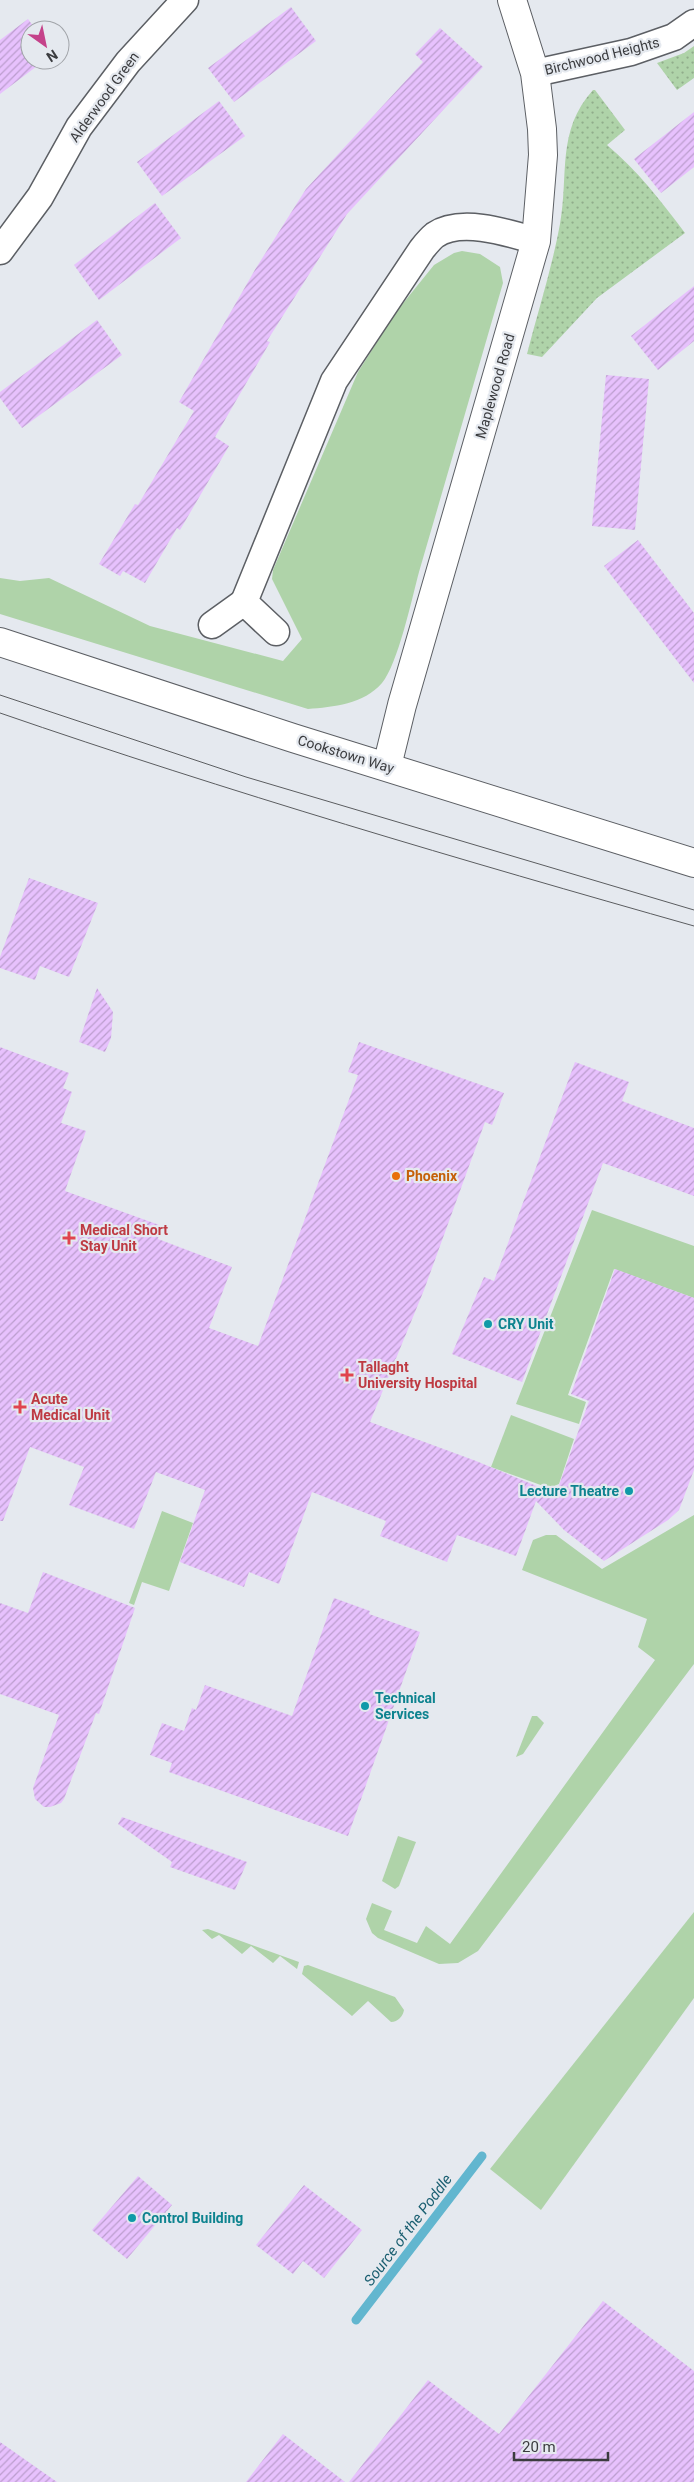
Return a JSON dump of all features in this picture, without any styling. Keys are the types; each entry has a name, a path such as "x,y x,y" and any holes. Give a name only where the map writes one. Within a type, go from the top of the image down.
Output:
{"street":[{"name":"Alderwood Green","path":"0,251 40,197 79,127 128,62 185,0"},
{"name":"Maplewood Road","path":"388,766 402,705 536,240 543,155 535,73 512,0"},
{"name":"Birchwood Heights","path":"535,73 631,52 674,37 694,23"},
{"path":"212,625 244,602 334,381 422,249 436,234 460,226 503,231 536,240"},
{"path":"244,602 276,632"},
{"name":"Cookstown Way","path":"0,642 694,863"}],"green space":[{"path":"694,46 694,78 677,90 657,63 684,53"},
{"path":"593,90 595,90 625,130 607,145 639,176 685,233 597,298 542,357 527,354 557,240 569,137 581,106"},
{"path":"462,251 480,254 500,267 503,283 399,646 388,674 375,690 366,696 348,703 308,709 0,614 0,578 20,581 49,578 150,626 283,661 302,639 272,579 273,570 358,372 396,312 434,265 454,253"},
{"path":"592,1210 694,1246 694,1298 614,1269 568,1395 586,1402 579,1424 516,1404"},
{"path":"511,1415 574,1439 559,1484 549,1488 491,1467"},
{"path":"162,1511 193,1523 169,1591 142,1582 134,1605 129,1603"},
{"path":"694,1515 694,1664 478,1951 458,1963 439,1964 378,1938 372,1933 366,1919 372,1903 392,1911 384,1930 417,1943 426,1926 450,1944 655,1660 638,1647 647,1619 522,1570 533,1540 546,1535 556,1535 602,1569"},
{"path":"532,1716 537,1716 544,1723 523,1754 516,1757"},
{"path":"398,1836 416,1842 399,1886 395,1889 382,1881"},
{"path":"694,1912 694,1998 541,2210 490,2169"},
{"path":"208,1929 299,1962 297,1969 280,1956 273,1963 251,1946 242,1954 219,1935 212,1939 202,1930"},
{"path":"308,1965 395,1997 404,2010 403,2014 398,2020 391,2022 368,2001 352,2016 302,1974 304,1966"}],"building":[{"path":"291,7 316,41 234,102 208,68"},
{"path":"20,25 20,70 32,70 0,94 0,40"},
{"path":"440,28 483,67 347,214 267,341 270,342 215,437 229,446 180,530 177,528 145,583 123,571 120,576 99,564 135,504 138,505 194,411 179,402 256,268 306,189 423,62 415,54"},
{"path":"219,101 245,136 162,196 137,162"},
{"path":"694,112 694,167 661,193 634,159"},
{"path":"155,203 181,238 99,300 74,265"},
{"path":"694,286 694,341 658,370 631,336"},
{"path":"97,320 122,355 22,428 0,398 0,392"},
{"path":"606,375 649,379 635,530 592,526"},
{"path":"638,540 694,613 694,683 604,566"},
{"path":"29,878 98,903 69,977 40,966 35,980 0,968 0,957"},
{"path":"97,988 113,1012 111,1038 105,1052 79,1042"},
{"path":"359,1042 504,1093 492,1125 485,1122 424,1290 370,1422 476,1461 556,1494 589,1401 571,1394 615,1269 694,1298 694,1470 679,1510 668,1520 604,1561 564,1530 536,1501 516,1556 457,1535 447,1562 380,1536 386,1521 312,1492 279,1584 249,1572 244,1587 180,1562 205,1490 156,1472 134,1529 69,1505 84,1467 30,1447 3,1521 0,1521 0,1047 69,1073 63,1088 72,1092 61,1123 86,1131 65,1191 162,1226 158,1239 232,1267 209,1328 258,1346 358,1075 348,1072"},
{"path":"575,1062 629,1082 622,1101 694,1128 694,1196 603,1163 522,1382 452,1354 484,1277 494,1281"},
{"path":"43,1572 135,1608 99,1714 96,1713 64,1799 61,1803 50,1807 44,1807 35,1799 33,1788 59,1715 0,1694 0,1603 28,1613"},
{"path":"334,1598 370,1611 369,1614 420,1632 348,1836 169,1772 172,1763 150,1755 162,1723 184,1731 192,1708 196,1710 205,1685 292,1716"},
{"path":"122,1817 247,1862 235,1890 170,1867 172,1862 118,1824"},
{"name":"Control Building","path":"138,2176 172,2205 127,2259 92,2230"},
{"path":"304,2185 362,2230 324,2278 303,2261 293,2274 256,2245"},
{"path":"603,2301 694,2371 694,2482 349,2482 428,2380 499,2434"},
{"path":"283,2434 345,2482 246,2482"},
{"path":"0,2442 57,2482 0,2482"}],"waterway":[{"name":"Source of the Poddle","path":"356,2320 482,2156"}],"tram line":[{"path":"0,695 246,777 694,910"},
{"path":"0,713 172,770 346,824 694,926"}],"place":[{"name":"Phoenix","path":"396,1176"},
{"name":"Medical Short Stay Unit","path":"69,1238"},
{"name":"CRY Unit","path":"488,1324"},
{"name":"Tallaght University Hospital","path":"347,1375"},
{"name":"Acute Medical Unit","path":"20,1407"},
{"name":"Lecture Theatre","path":"629,1491"},
{"name":"Technical Services","path":"365,1706"},
{"name":"Control Building","path":"132,2218"}]}
